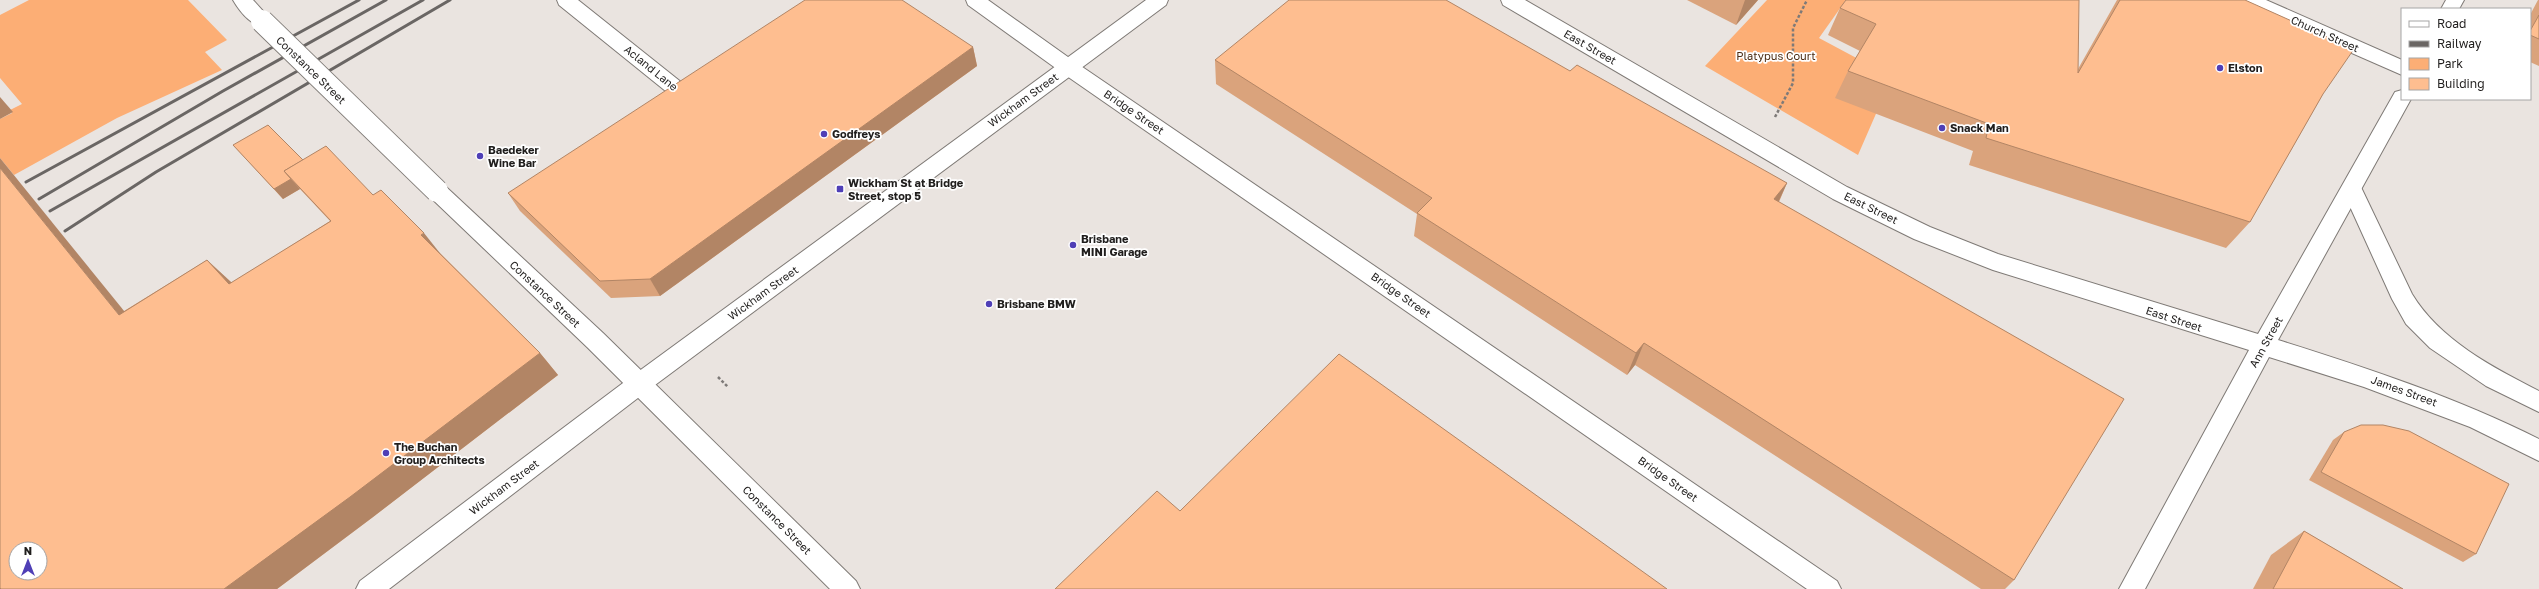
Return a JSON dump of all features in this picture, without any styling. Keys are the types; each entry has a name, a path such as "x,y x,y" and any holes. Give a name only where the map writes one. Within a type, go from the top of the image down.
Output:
{"main road":[{"name":"Constance Street","path":"242,0 437,192 639,384 847,589"},
{"name":"Acland Lane","path":"566,0 680,92 713,70"},
{"name":"Bridge Street","path":"975,0 1068,67 1828,589"},
{"name":"Wickham Street","path":"369,589 639,384 1159,0"},
{"name":"East Street","path":"1510,0 1840,192 1922,233 1993,261 2263,346"},
{"name":"Church Street","path":"2248,0 2401,68"},
{"name":"Ann Street","path":"2132,589 2263,346 2401,99"},
{"path":"2352,189 2403,299 2414,317 2438,341 2482,371 2539,402"},
{"name":"James Street","path":"2263,346 2368,378 2438,404 2478,420 2539,451"}],"path":[{"path":"1774,119 1794,83 1793,28 1807,0"},
{"path":"718,377 728,387"}],"green space":[{"path":"29,0 188,0 227,40 205,52 222,70 117,118 14,175 0,158 0,119 12,113 10,110 22,104 0,78 0,15"},
{"name":"Platypus Court","path":"1767,0 1846,0 1819,38 1892,77 1858,155 1705,66"}],"building":[{"path":"805,0 902,0 973,47 650,279 600,281 508,193"},
{"path":"1289,0 1446,0 1570,71 1577,65 1787,183 1774,199 2124,399 2014,580 1644,343 1636,353 1417,213 1432,198 1215,60"},
{"path":"1846,0 2079,0 2078,73 2120,0 2245,0 2354,49 2323,94 2250,222 1986,138 1989,124 1848,71 1876,24 1840,8"},
{"path":"2539,15 2539,39 2531,35 2531,29"},
{"path":"268,125 303,160 284,171 291,179 274,189 233,145"},
{"path":"326,146 373,195 381,190 424,233 421,235 540,353 350,497 224,589 1,589 0,168 119,315 207,260 229,284 331,221 284,171"},
{"path":"1339,354 1667,589 1055,589 1157,491 1180,511"},
{"path":"2361,425 2383,425 2409,431 2509,484 2476,554 2321,472 2344,432"},
{"path":"2304,531 2403,589 2273,589"}],"railway":[{"path":"26,182 359,0"},
{"path":"39,199 223,91 386,0"},
{"path":"50,211 423,0"},
{"path":"65,231 156,172 450,0"}],"place":[{"name":"Elston","path":"2220,68"},
{"name":"Snack Man","path":"1942,128"},
{"name":"Godfreys","path":"824,134"},
{"name":"Baedeker Wine Bar","path":"480,156"},
{"name":"Wickham St at Bridge Street, stop 5","path":"840,189"},
{"name":"Brisbane MINI Garage","path":"1073,245"},
{"name":"Brisbane BMW","path":"989,304"},
{"name":"The Buchan Group Architects","path":"386,453"}]}
